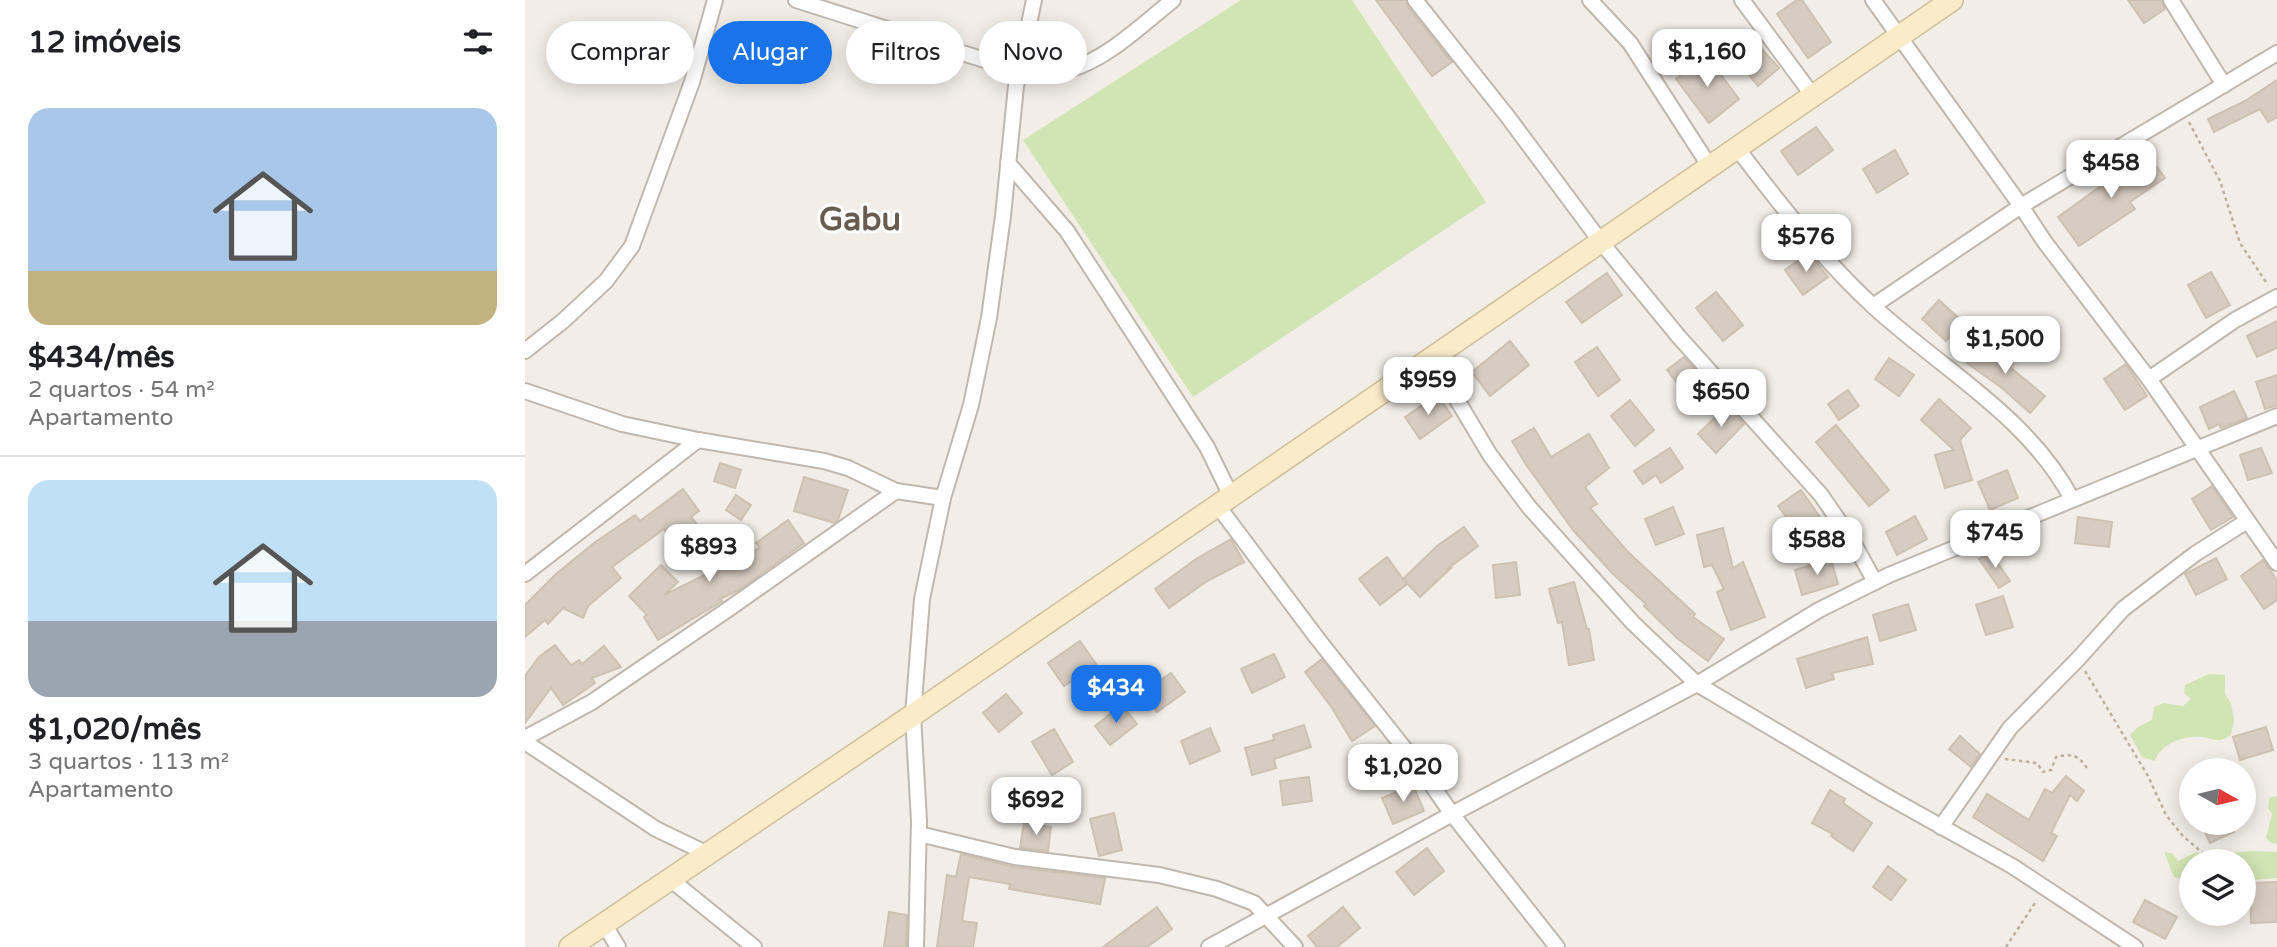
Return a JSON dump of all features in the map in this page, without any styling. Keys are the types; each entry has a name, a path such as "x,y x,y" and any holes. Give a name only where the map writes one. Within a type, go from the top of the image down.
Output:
{"main road":[{"path":"570,947 913,715 1952,0"}],"street":[{"path":"525,351 563,321 606,281 632,246 692,82 715,0"},
{"path":"796,0 979,58"},
{"path":"1030,21 1034,0"},
{"path":"1087,63 1124,40 1173,0"},
{"path":"1415,0 1508,117 1601,242 1679,337 1821,495 1852,540 1875,582"},
{"path":"1590,0 1630,43 1710,167"},
{"path":"1742,0 1813,96"},
{"path":"1873,0 2044,241 2149,379 2277,563"},
{"path":"2171,0 2224,85"},
{"path":"1873,306 2021,206 2277,53"},
{"path":"916,947 919,834 913,715 922,598 943,498 971,405 989,318 1017,84"},
{"path":"1737,148 1829,261 1873,306 2008,419 2053,465 2072,499"},
{"path":"1008,163 1067,231 1207,447 1225,501 1317,638 1557,947"},
{"path":"2149,379 2235,320 2276,298"},
{"path":"1433,358 1490,455 1529,507 1633,623 1697,684 1941,827 2013,866 2135,947"},
{"path":"525,391 622,424 824,461 848,468 896,491 943,498"},
{"path":"1209,947 1697,684 1819,610 1875,582 2277,416"},
{"path":"525,574 698,440"},
{"path":"708,854 656,829 525,740 591,702 896,491"},
{"path":"1941,827 2010,728 2123,609 2195,554 2247,520"},
{"path":"919,834 1015,857 1159,875 1217,889 1254,903 1295,947"},
{"path":"670,879 754,947"},
{"path":"604,924 618,947"}],"path":[{"path":"2183,110 2220,181 2240,243 2276,298"},
{"path":"2078,659 2148,776 2166,815 2198,849"},
{"path":"1987,758 2037,763 2043,772 2051,770 2056,757 2069,754 2080,757 2087,768"},
{"path":"2006,947 2044,888"}],"green space":[{"path":"1241,0 1352,0 1486,202 1193,397 1023,140"},
{"path":"2209,674 2225,675 2225,694 2231,703 2234,720 2231,735 2218,740 2203,737 2182,739 2162,749 2155,761 2142,757 2130,735 2138,727 2152,720 2154,707 2164,703 2183,706 2191,699 2184,693 2185,685"},
{"path":"2277,796 2277,844 2266,838 2272,814 2268,808 2269,798"},
{"path":"2256,851 2277,852 2277,878 2256,880"},
{"path":"2164,852 2172,853 2179,861 2179,878 2174,877"}],"building":[{"path":"1376,0 1406,0 1407,6 1452,62 1432,76"},
{"path":"1797,0 1802,0 1831,42 1808,58 1777,14"},
{"path":"2128,0 2161,0 2165,9 2144,23"},
{"path":"1760,47 1779,68 1758,86 1740,64"},
{"path":"1706,55 1739,99 1709,123 1676,79"},
{"path":"2277,80 2277,117 2268,122 2260,109 2214,132 2208,119 2245,101"},
{"path":"1816,127 1833,150 1798,175 1781,151"},
{"path":"1895,150 1908,174 1877,193 1863,169"},
{"path":"2147,153 2165,178 2130,202 2135,209 2079,246 2058,217"},
{"path":"1809,253 1828,277 1803,295 1785,270"},
{"path":"2211,272 2230,305 2206,318 2188,285"},
{"path":"1607,273 1622,295 1582,323 1566,302"},
{"path":"1716,292 1743,325 1723,341 1696,308"},
{"path":"1939,300 1963,322 1946,341 1922,319"},
{"path":"2277,321 2277,348 2257,357 2247,336"},
{"path":"1510,341 1529,365 1490,396 1472,372"},
{"path":"1982,341 2013,363 2010,367 2045,396 2030,413 2002,388 1967,363"},
{"path":"1597,347 1620,380 1598,396 1575,362"},
{"path":"1684,357 1711,387 1692,402 1667,370"},
{"path":"1889,358 1914,375 1899,396 1875,379"},
{"path":"2126,364 2147,396 2125,410 2104,379"},
{"path":"2277,375 2277,405 2265,409 2256,382"},
{"path":"1848,390 1859,406 1839,420 1828,404"},
{"path":"2234,391 2247,418 2221,428 2219,424 2209,429 2200,407"},
{"path":"1437,395 1452,416 1420,439 1405,417"},
{"path":"1939,399 1971,428 1960,440 1972,480 1945,488 1935,455 1954,450 1921,420"},
{"path":"1630,400 1654,430 1635,446 1611,416"},
{"path":"1728,405 1744,424 1716,453 1698,434"},
{"path":"1836,425 1889,490 1869,506 1816,442"},
{"path":"1534,428 1551,457 1589,434 1609,468 1585,487 1597,504 1590,508 1628,552 1695,614 1693,617 1724,639 1708,661 1678,639 1573,530 1512,441"},
{"path":"1670,448 1683,468 1661,483 1656,475 1643,484 1634,471"},
{"path":"2261,448 2272,473 2248,480 2240,455"},
{"path":"720,463 741,470 735,488 714,481"},
{"path":"2007,470 2018,498 1990,510 1978,482"},
{"path":"804,477 848,490 838,520 834,523 794,511"},
{"path":"2212,486 2233,517 2211,530 2192,499"},
{"path":"683,489 699,511 691,517 716,547 701,561 674,530 668,535 664,529 612,567 621,578 588,606 583,618 563,608 548,624 545,620 525,637 525,605 556,574 635,515 640,521"},
{"path":"1801,490 1822,520 1800,535 1778,506"},
{"path":"736,495 751,505 741,520 726,510"},
{"path":"1673,507 1684,534 1656,545 1645,519"},
{"path":"1915,516 1927,539 1897,555 1886,532"},
{"path":"2078,517 2112,522 2109,547 2075,543"},
{"path":"788,520 804,543 739,590 720,599 722,601 658,640 644,617 647,615 629,596 661,565 678,582 664,595 760,548 756,543"},
{"path":"1464,527 1478,546 1446,570 1450,569 1420,597 1404,580 1407,584 1380,605 1359,579 1387,557 1403,579 1437,546"},
{"path":"1723,528 1733,568 1743,562 1765,617 1731,630 1717,592 1724,589 1712,565 1704,567 1697,535"},
{"path":"1231,539 1244,562 1207,581 1169,608 1155,589 1196,559"},
{"path":"1990,552 2010,581 1999,588 1979,559"},
{"path":"2216,558 2227,579 2196,595 2185,574"},
{"path":"1831,559 1838,584 1802,595 1795,570"},
{"path":"2263,560 2277,580 2277,600 2264,609 2241,576"},
{"path":"1516,562 1520,595 1496,598 1493,565"},
{"path":"1574,582 1589,629 1594,660 1569,665 1562,622 1558,623 1549,589"},
{"path":"2003,596 2013,627 1986,635 1976,605"},
{"path":"1908,604 1916,630 1880,641 1873,615"},
{"path":"1867,637 1873,664 1832,673 1834,679 1806,688 1797,659"},
{"path":"1080,641 1096,664 1064,686 1048,663"},
{"path":"555,645 571,665 579,660 582,664 604,646 621,667 592,678 595,683 563,705 551,688 525,723 525,676 539,657"},
{"path":"1274,654 1285,677 1252,693 1241,669"},
{"path":"1322,659 1375,726 1352,741 1305,672"},
{"path":"1171,673 1185,692 1157,712 1144,692"},
{"path":"1006,694 1022,713 999,732 983,713"},
{"path":"1122,705 1137,724 1110,745 1095,726"},
{"path":"1304,725 1311,747 1274,759 1276,768 1252,775 1245,748 1274,740 1273,735"},
{"path":"2266,727 2273,750 2239,758 2233,737"},
{"path":"1210,728 1220,751 1190,764 1181,741"},
{"path":"1054,729 1073,762 1052,775 1032,742"},
{"path":"1960,736 1980,754 1971,767 1949,749"},
{"path":"2066,776 2084,791 2077,801 2070,795 2051,833 2057,836 2043,861 1973,817 1987,794 2029,820 2045,789 2052,793"},
{"path":"1309,777 1312,801 1283,805 1280,781"},
{"path":"1413,785 1424,811 1393,824 1382,798"},
{"path":"1830,790 1845,799 1843,803 1872,823 1853,851 1831,836 1833,834 1812,823"},
{"path":"1114,813 1122,850 1099,856 1090,819"},
{"path":"1024,823 1051,827 1048,851 1020,848"},
{"path":"2206,835 2227,835 2210,843"},
{"path":"1427,848 1444,871 1414,895 1396,872"},
{"path":"961,854 1014,867 1105,878 1100,904 1009,889 1010,884 969,877 962,921 977,923 973,947 937,947 947,875 956,877"},
{"path":"1888,866 1906,880 1891,900 1873,887"},
{"path":"2277,882 2277,922 2256,923 2256,883"},
{"path":"2145,900 2177,917 2165,939 2133,922"},
{"path":"1157,907 1172,929 1147,947 1103,947"},
{"path":"1343,907 1360,928 1337,947 1317,947 1308,936"},
{"path":"889,912 907,915 906,947 884,947"}],"district":[{"name":"Gabu","path":"860,220"}]}
